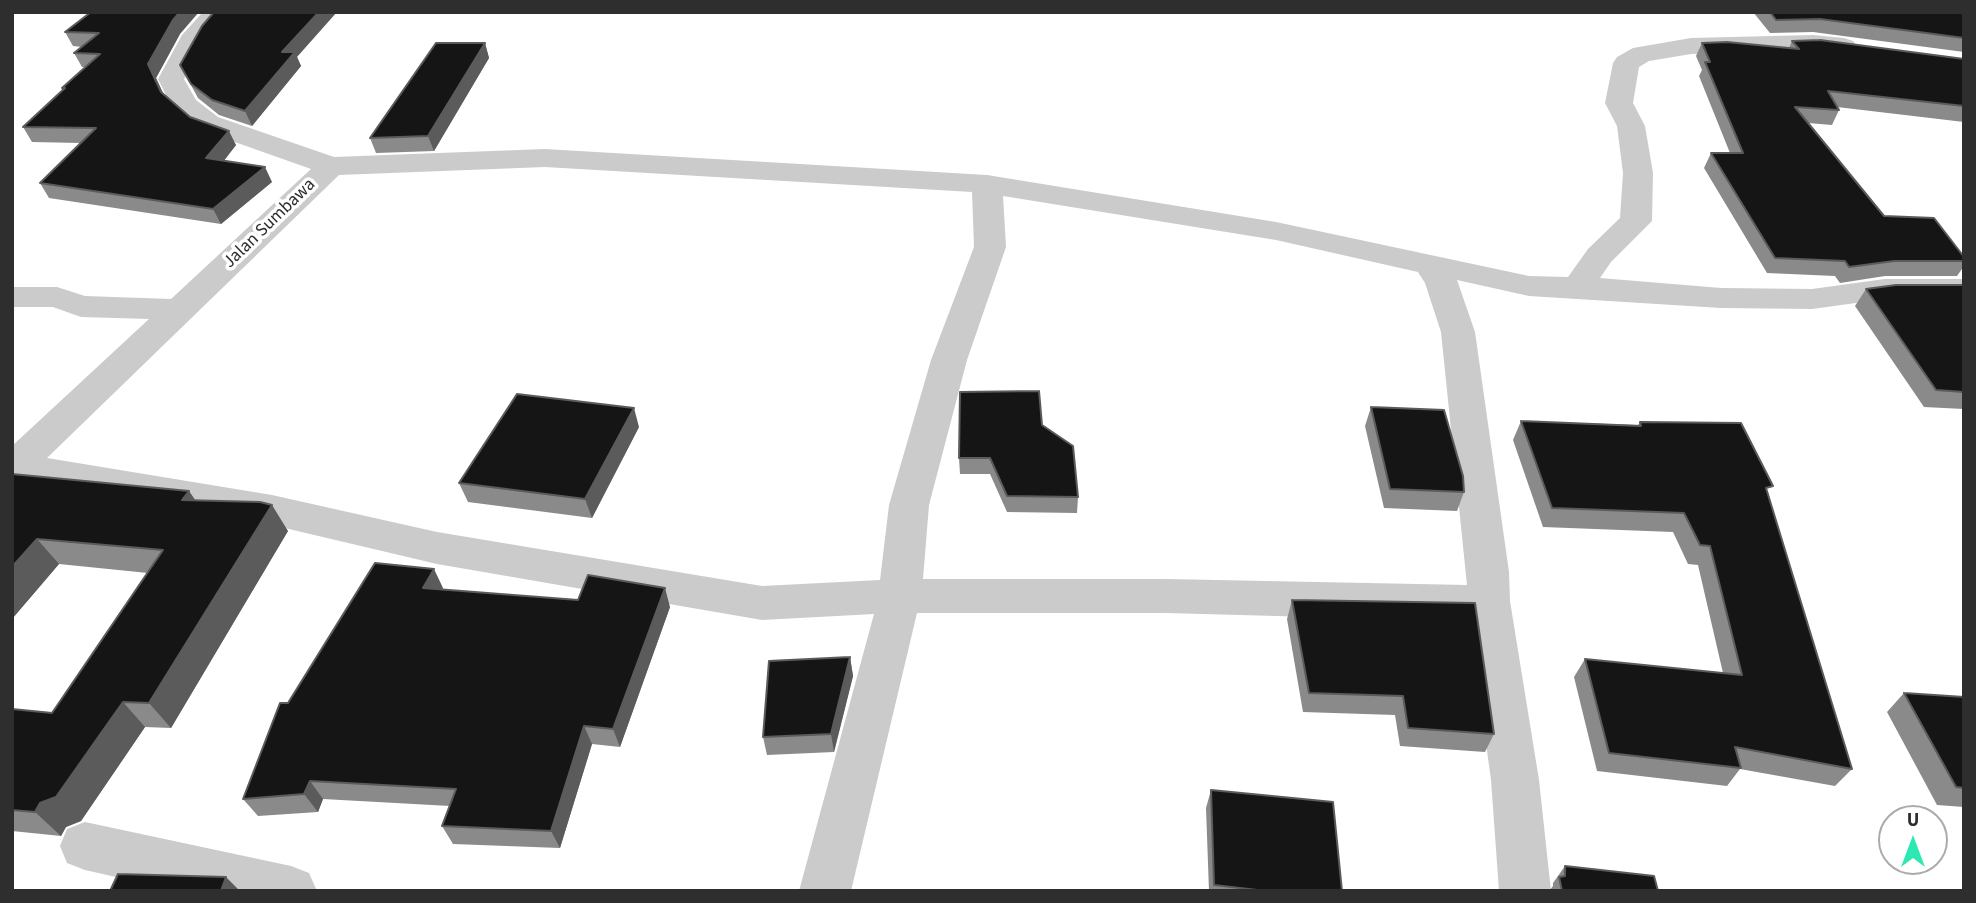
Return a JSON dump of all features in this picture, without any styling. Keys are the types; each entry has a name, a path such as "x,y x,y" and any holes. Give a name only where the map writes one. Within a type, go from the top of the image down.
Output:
{"street":[{"name":"Jalan Sumbawa","path":"14,468 331,166 208,124 184,105 171,79 195,35 217,12"},
{"path":"1578,287 1599,256 1636,221 1638,173 1631,126 1619,103 1621,76 1626,63 1642,54 1691,46 1813,43 1876,50"},
{"path":"331,166 545,158 987,184 1276,231 1529,286 1578,287 1734,299 1812,299 1885,289 1964,289"},
{"path":"825,891 900,596 909,505 949,359 990,247 987,184"},
{"path":"1430,265 1442,283 1458,332 1487,562 1488,601 1515,780 1525,891"},
{"path":"12,297 57,297 82,306 180,310"},
{"path":"14,468 272,510 437,548 762,603 900,596 1166,596 1424,603 1488,601"},
{"path":"86,846 291,891"}],"building":[{"path":"91,12 180,12 148,64 161,92 190,117 229,131 206,158 265,167 213,209 40,183 96,128 23,127 100,54 74,53 99,33 65,32"},
{"path":"214,12 319,12 282,52 295,52 245,111 212,100 191,84 180,65 202,26"},
{"path":"1770,12 1964,12 1964,38 1820,19 1776,20"},
{"path":"1820,40 1964,59 1964,106 1828,91 1839,110 1795,107 1884,216 1934,218 1964,257 1964,261 1894,261 1849,267 1845,261 1775,258 1711,153 1743,153 1705,62 1710,62 1702,43 1727,42 1799,49 1792,41"},
{"path":"436,43 485,43 428,136 370,138"},
{"path":"1896,285 1964,285 1964,392 1936,390 1866,289"},
{"path":"1039,391 1042,425 1073,446 1078,497 1007,496 990,458 959,458 960,392"},
{"path":"517,394 634,408 585,499 459,483"},
{"path":"1371,407 1444,410 1463,476 1464,492 1390,489"},
{"path":"1521,421 1641,426 1640,422 1741,423 1773,486 1766,488 1852,769 1735,747 1741,768 1609,753 1585,659 1742,675 1710,546 1700,545 1684,513 1552,508"},
{"path":"12,474 189,491 182,500 260,502 272,505 149,703 123,702 56,797 40,803 35,812 12,810 12,709 52,713 163,550 37,539 12,567"},
{"path":"375,563 434,569 423,588 578,600 588,575 665,588 613,729 584,726 551,831 442,826 456,789 310,781 304,794 243,799 280,703 288,703"},
{"path":"1292,600 1475,603 1494,734 1408,728 1403,696 1309,693"},
{"path":"850,657 831,734 763,737 769,661"},
{"path":"1904,693 1964,697 1964,788 1956,787"},
{"path":"1211,790 1333,802 1342,891 1266,891 1214,885"},
{"path":"1565,866 1654,876 1658,891 1562,891 1559,877 1565,876"},
{"path":"118,874 226,877 221,891 110,891"}]}
